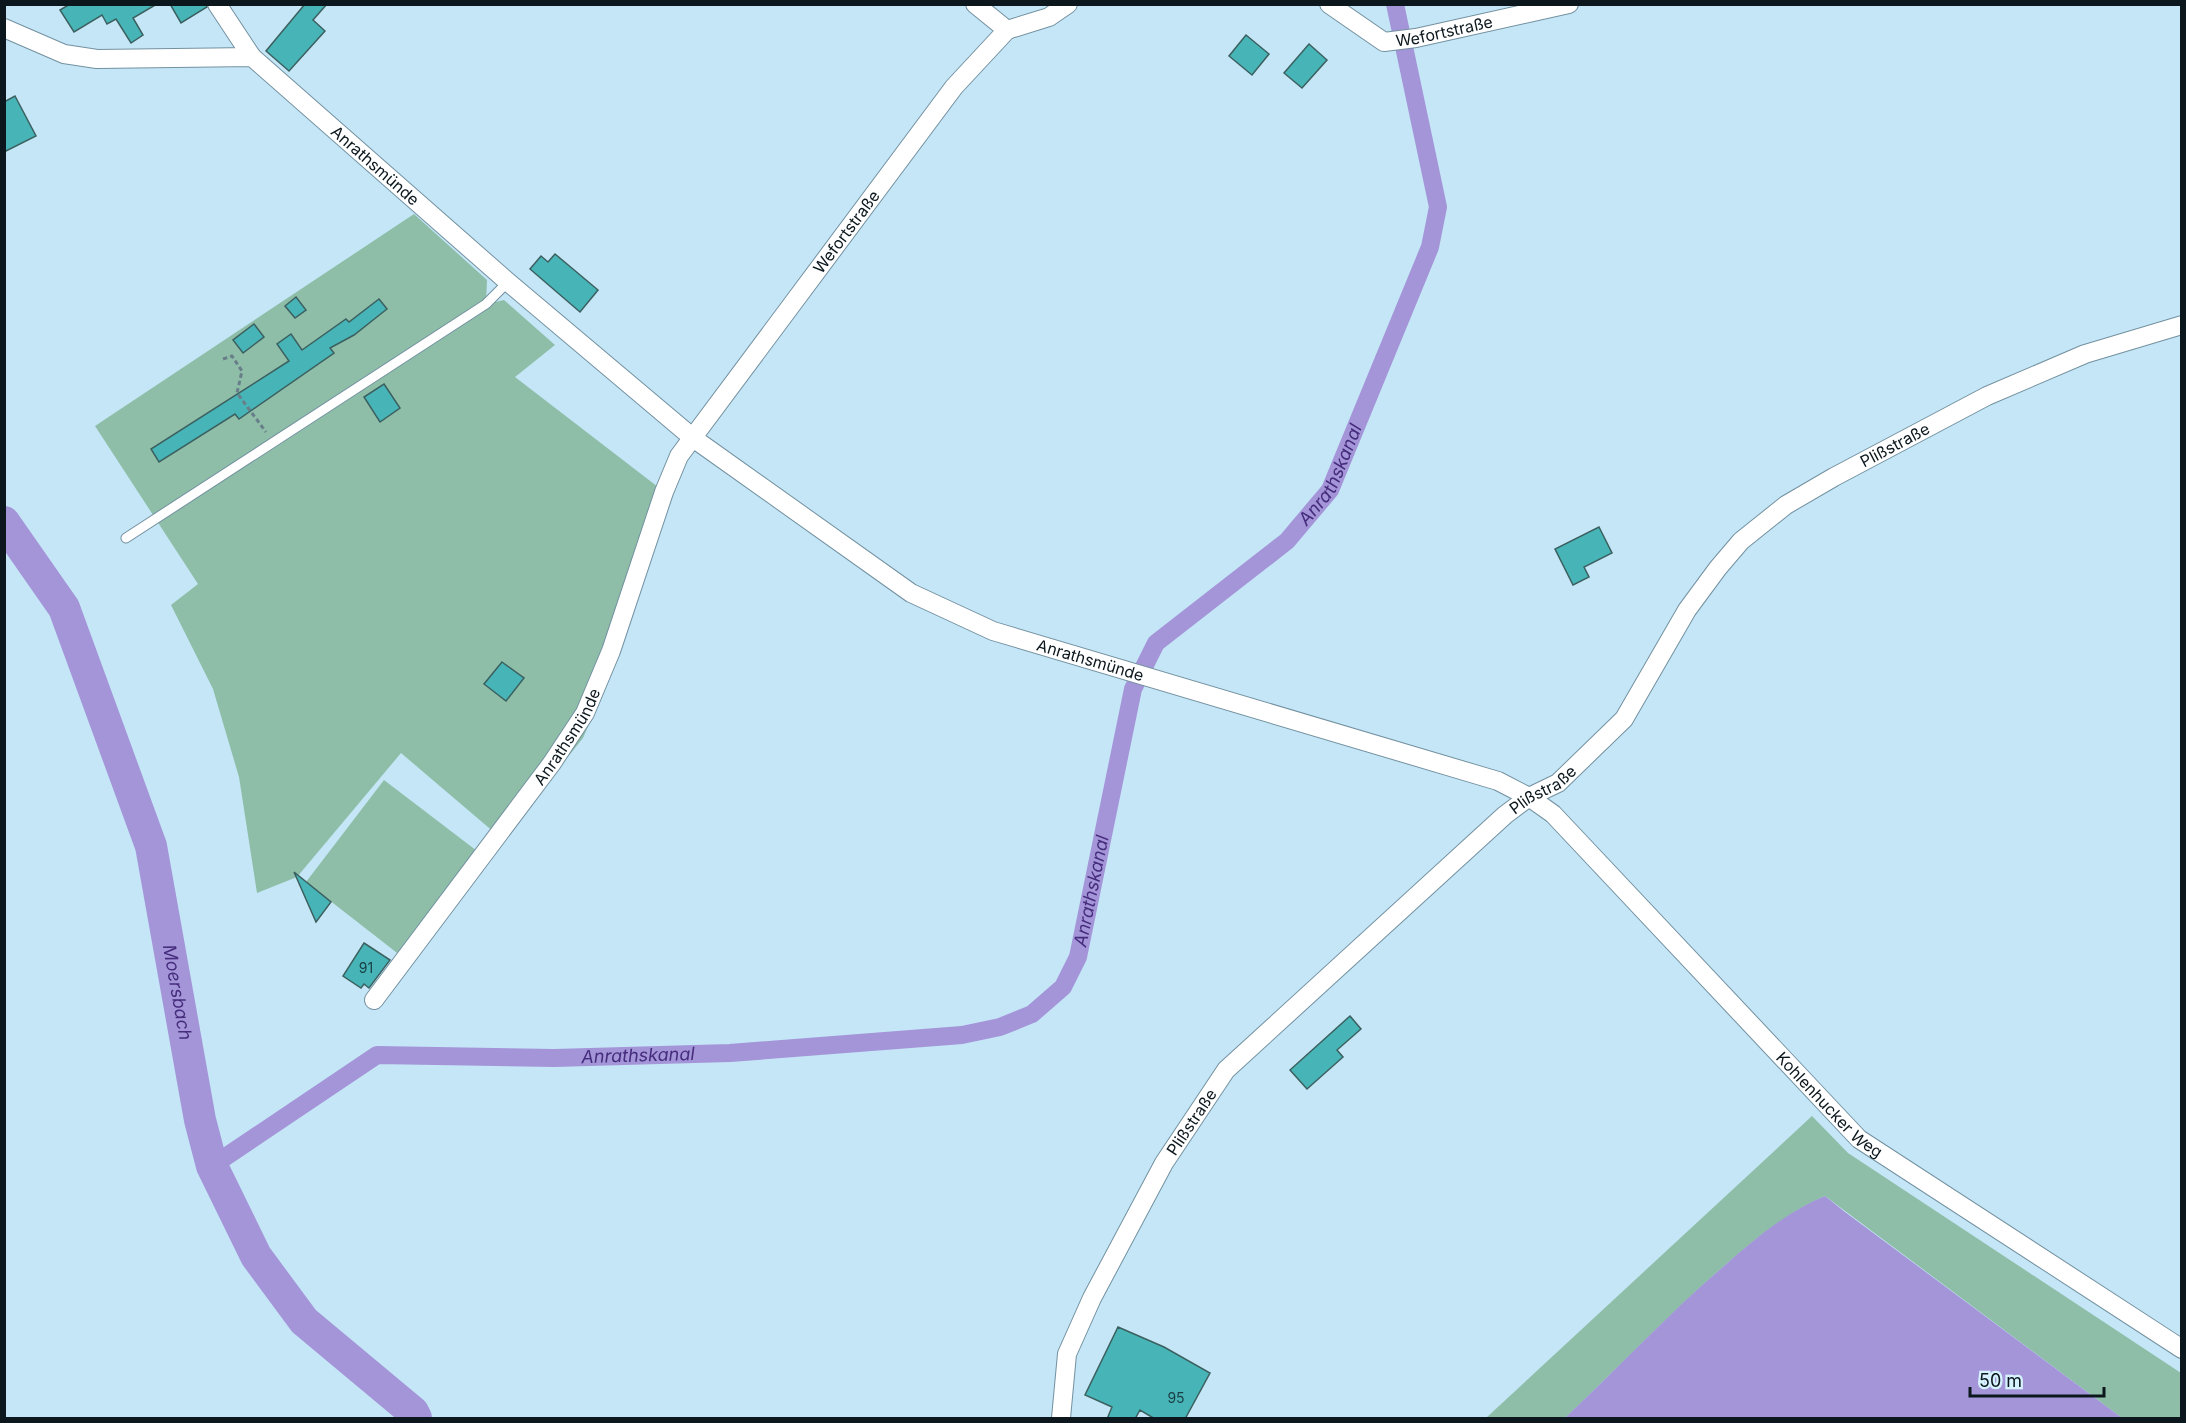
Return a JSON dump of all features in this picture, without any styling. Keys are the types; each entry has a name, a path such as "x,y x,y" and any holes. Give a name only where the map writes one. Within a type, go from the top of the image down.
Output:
{"street":[{"name":"Anrathsmünde","path":"217,4 252,57 507,282 693,438 911,593 993,631 1498,781 1529,797"},
{"path":"975,4 1007,30"},
{"name":"Wefortstraße","path":"693,438 954,87 1007,30 1049,17 1068,4"},
{"name":"Wefortstraße","path":"1329,4 1378,40 1392,42 1569,4"},
{"path":"4,28 64,54 97,59 252,57"},
{"name":"Plißstraße","path":"1060,1419 1067,1354 1092,1298 1164,1163 1226,1070 1505,815 1529,797 1558,783 1624,719 1688,610 1718,568 1741,542 1786,505 1987,396 2085,354 2181,325"},
{"name":"Anrathsmünde","path":"374,1000 552,763 585,713 611,651 664,492 679,456 693,438"},
{"name":"Kohlenhucker Weg","path":"1529,797 1552,814 1859,1140 2181,1349"}],"lane":[{"path":"126,538 486,304 507,282"}],"path":[{"path":"223,359 231,356 242,371 237,393 274,442"}],"green space":[{"path":"414,214 487,280 486,304 504,300 555,345 515,377 671,497 612,672 583,738 502,839 401,753 297,877 257,893 239,777 213,689 171,605 198,584 95,426"},
{"path":"384,780 477,851 401,956 306,882"},
{"path":"1812,1116 1848,1153 2181,1373 2181,1418 2122,1418 1825,1196 1784,1218 1759,1236 1683,1303 1565,1418 1486,1418"}],"shaded area":[{"path":"1825,1196 2122,1418 1565,1418 1683,1303 1759,1236 1797,1210"}],"building":[{"path":"70,4 157,4 133,18 143,35 131,43 116,19 107,24 102,15 74,32 60,10"},
{"path":"170,4 206,4 207,7 181,23"},
{"path":"305,4 327,4 313,20 325,31 289,71 266,51"},
{"path":"1246,35 1269,54 1252,75 1229,56"},
{"path":"1309,44 1327,60 1302,88 1284,73"},
{"path":"15,96 36,136 4,152 4,102"},
{"path":"555,254 598,290 580,312 530,269 541,256 548,262"},
{"path":"296,297 306,310 295,318 285,306"},
{"path":"379,299 387,309 354,335 330,348 334,353 239,419 235,414 159,462 151,449 289,361 277,344 291,334 302,350 346,319 349,322"},
{"path":"254,324 264,337 243,353 233,340"},
{"path":"384,384 400,408 380,422 364,397"},
{"path":"1599,527 1612,553 1584,567 1589,577 1573,585 1555,549"},
{"path":"502,662 524,678 506,701 484,684"},
{"path":"294,872 331,902 316,922"},
{"path":"364,943 390,960 369,988 364,984 361,988 343,976"},
{"path":"1350,1016 1361,1029 1337,1050 1343,1057 1307,1089 1290,1070"},
{"path":"1118,1327 1164,1347 1210,1373 1185,1419 1155,1419 1140,1410 1135,1419 1107,1419 1112,1407 1085,1395"}],"waterway":[{"name":"Anrathskanal","path":"212,1166 377,1055 554,1058 730,1053 962,1035 1000,1027 1032,1014 1063,987 1078,957 1133,689 1156,643 1287,541 1330,490 1430,247 1438,207 1395,4"},
{"name":"Moersbach","path":"4,522 64,608 151,846 200,1120 212,1166 256,1256 304,1321 413,1412 416,1418"}]}
